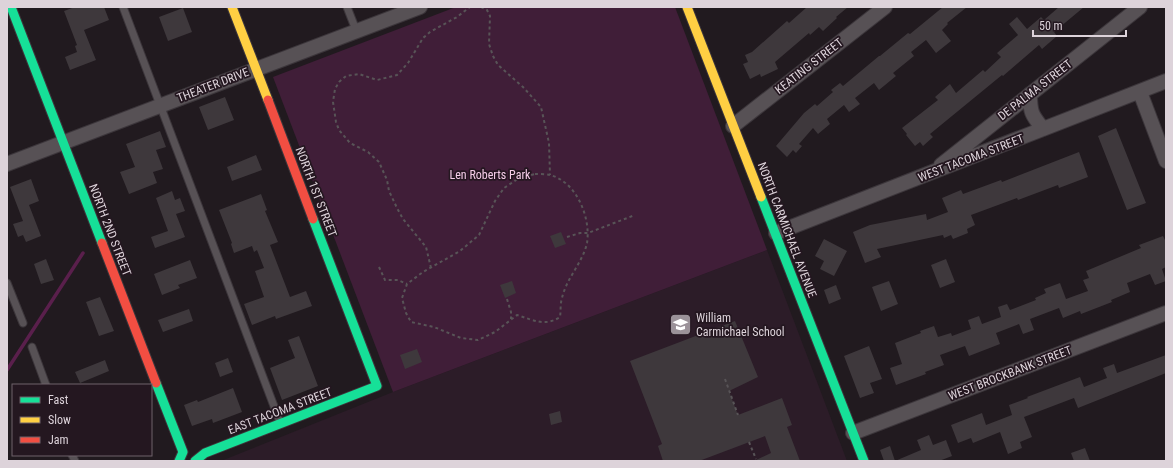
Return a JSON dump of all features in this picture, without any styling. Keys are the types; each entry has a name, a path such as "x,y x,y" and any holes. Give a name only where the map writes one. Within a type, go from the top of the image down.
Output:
{"street":[{"name":"NORTH 2ND STREET","path":"11,7 183,452 179,461"},
{"name":"NORTH 1ST STREET","path":"232,7 377,386"},
{"name":"THEATER DRIVE","path":"7,164 256,68 420,7"},
{"name":"NORTH CARMICHAEL AVENUE","path":"687,7 864,461"},
{"name":"KEATING STREET","path":"733,126 884,7"},
{"name":"DE PALMA STREET","path":"930,174 1140,7"},
{"path":"1163,83 1166,71"},
{"name":"WEST TACOMA STREET","path":"776,233 1163,83"},
{"path":"1140,92 1166,161"},
{"path":"1030,94 1030,108 1034,118 1043,130"},
{"name":"WEST BROCKBANK STREET","path":"853,433 1166,313"},
{"name":"EAST TACOMA STREET","path":"194,461 205,453 377,386"}],"lane":[{"path":"123,7 281,424"},
{"path":"347,7 356,30"},
{"path":"7,283 23,323"},
{"path":"32,347 46,384"}],"path":[{"path":"431,268 426,247 403,219 389,191 387,180 379,162 368,152 350,142 339,130 332,102 335,89 339,82 346,76 359,74 377,80 396,75 408,63 419,45 430,32 457,17 470,7"},
{"path":"481,7 487,10 490,16 489,44 498,65 523,87 541,107 549,143 550,175"},
{"path":"535,174 550,175 564,182 574,193 584,213 588,233 587,244 562,298 560,317 553,321 545,323 517,315 494,332 478,340 462,338 434,327 411,322 406,313 402,298 407,284 431,268 460,251 479,234 495,201 504,188 519,178 535,174"},
{"path":"567,237 580,233 588,233 635,215"},
{"path":"379,267 385,280 398,280 407,284"},
{"path":"507,299 511,312 511,319"},
{"path":"725,379 738,415"},
{"path":"749,442 756,460"}],"shaded area":[{"name":"William Carmichael School","path":"767,250 847,461 221,461 393,392"}],"green space":[{"name":"Len Roberts Park","path":"456,7 675,7 767,250 393,392 273,77"}],"building":[{"path":"75,7 104,7 109,20 84,30 96,60 70,70 65,57 77,52 75,46 77,45 64,11"},
{"path":"807,7 848,7 823,31 819,27 810,35 809,33 775,62 778,69 761,77 760,74 750,79 743,64 748,62 745,55 752,52 787,21 789,23"},
{"path":"943,7 967,7 947,23 948,24 942,30 951,41 936,53 926,40 911,52 914,56 893,73 896,76 879,90 874,83 855,98 860,104 849,112 844,105 827,119 830,124 818,134 813,128 799,144 802,146 796,153 793,150 787,157 776,146 804,113 815,104 817,106 833,92 831,90 840,83 843,86 908,33 910,34"},
{"path":"1059,7 1084,7 1054,32 1057,36 1042,49 1039,45 1003,76 1002,75 930,134 933,137 923,146 920,142 915,146 902,128 938,100 935,97 950,84 956,93 983,70 985,72 1001,57 997,53 1018,35 1009,24 1017,17 1027,29 1041,17 1044,20"},
{"path":"183,8 192,32 168,41 159,17"},
{"path":"225,97 234,120 208,130 199,107"},
{"path":"1116,128 1146,203 1127,210 1098,136"},
{"path":"160,131 166,147 156,150 163,169 153,172 157,183 129,194 120,172 135,167 126,144"},
{"path":"1079,152 1088,177 1059,188 1058,185 1018,200 1017,198 971,215 975,225 967,229 968,233 953,239 951,235 944,238 943,235 877,249 881,257 865,263 853,232 870,225 926,214 927,220 948,212 942,198 961,190 963,194 1001,180 1002,182"},
{"path":"256,155 262,170 232,181 227,167"},
{"path":"31,179 39,201 29,205 41,236 26,242 23,235 18,237 13,224 23,221 10,187"},
{"path":"172,191 175,200 180,198 185,211 176,214 185,237 155,248 151,237 168,231 156,198"},
{"path":"261,194 267,210 265,211 278,242 270,245 290,297 306,291 312,306 276,319 275,316 252,325 244,304 264,297 255,271 264,268 257,250 254,252 252,246 234,253 232,243 219,210"},
{"path":"561,232 566,244 555,248 550,236"},
{"path":"1163,236 1166,242 1166,267 1162,269 1166,281 1155,285 1150,274 1127,283 1130,292 1111,300 1112,302 1081,314 1080,311 1063,318 1059,308 1030,319 1034,330 1023,334 1019,324 996,333 1000,344 969,356 965,346 940,355 944,365 925,372 926,374 896,385 890,368 902,364 895,343 921,333 920,331 934,326 938,337 951,333 952,336 971,329 968,320 979,316 982,324 1001,317 998,307 1007,304 1010,310 1036,300 1035,298 1046,293 1044,289 1060,283 1066,299 1088,291 1083,280 1089,278 1086,271 1141,248 1139,245"},
{"path":"824,239 847,251 834,276 820,269 824,261 815,256"},
{"path":"46,259 54,280 41,284 34,264"},
{"path":"946,259 955,282 940,288 931,265"},
{"path":"190,260 197,278 178,285 180,288 162,295 154,274"},
{"path":"512,281 516,293 505,298 500,285"},
{"path":"889,281 898,304 881,311 872,287"},
{"path":"836,285 841,299 829,304 824,290"},
{"path":"100,297 114,331 99,336 86,302"},
{"path":"189,309 193,321 163,332 158,320"},
{"path":"735,321 758,377 729,391 738,415 782,398 792,425 787,427 800,461 754,461 771,453 765,436 699,461 663,461 658,446 662,444 630,361"},
{"path":"299,336 318,386 282,400 270,368 295,358 288,340"},
{"path":"869,346 882,379 870,383 874,393 860,398 844,356"},
{"path":"417,349 422,362 405,369 400,355"},
{"path":"1166,355 1166,373 1078,408 1074,398 1024,417 1032,437 1020,442 1022,448 1008,454 1000,432 973,443 971,438 958,443 951,425 982,413 986,425 1012,415 1009,405 1028,398 1027,397 1080,377 1084,387 1107,378 1103,368 1114,364 1117,373"},
{"path":"228,358 233,372 220,377 215,363"},
{"path":"105,360 109,371 80,383 75,372"},
{"path":"233,388 242,412 213,423 212,419 192,426 184,405 197,400 198,402"},
{"path":"560,411 562,422 551,425 549,414"},
{"path":"929,435 933,445 946,440 952,456 939,461 895,461 921,450 917,440"},
{"path":"890,446 895,461 884,461 880,450"},
{"path":"1085,448 1090,461 1074,461 1071,453"}],"waterway":[{"path":"7,370 83,253"}],"traffic: fast":[{"path":"11,7 102,243"},
{"path":"761,197 864,461"},
{"path":"195,461 205,453 377,386 313,219"},
{"path":"156,383 183,452 179,461"}],"traffic: slow":[{"path":"232,7 268,100"},
{"path":"687,7 761,197"}],"traffic: jam":[{"path":"268,100 313,219"},
{"path":"102,243 156,383"}],"place":[{"name":"William Carmichael School","path":"681,325"}]}
